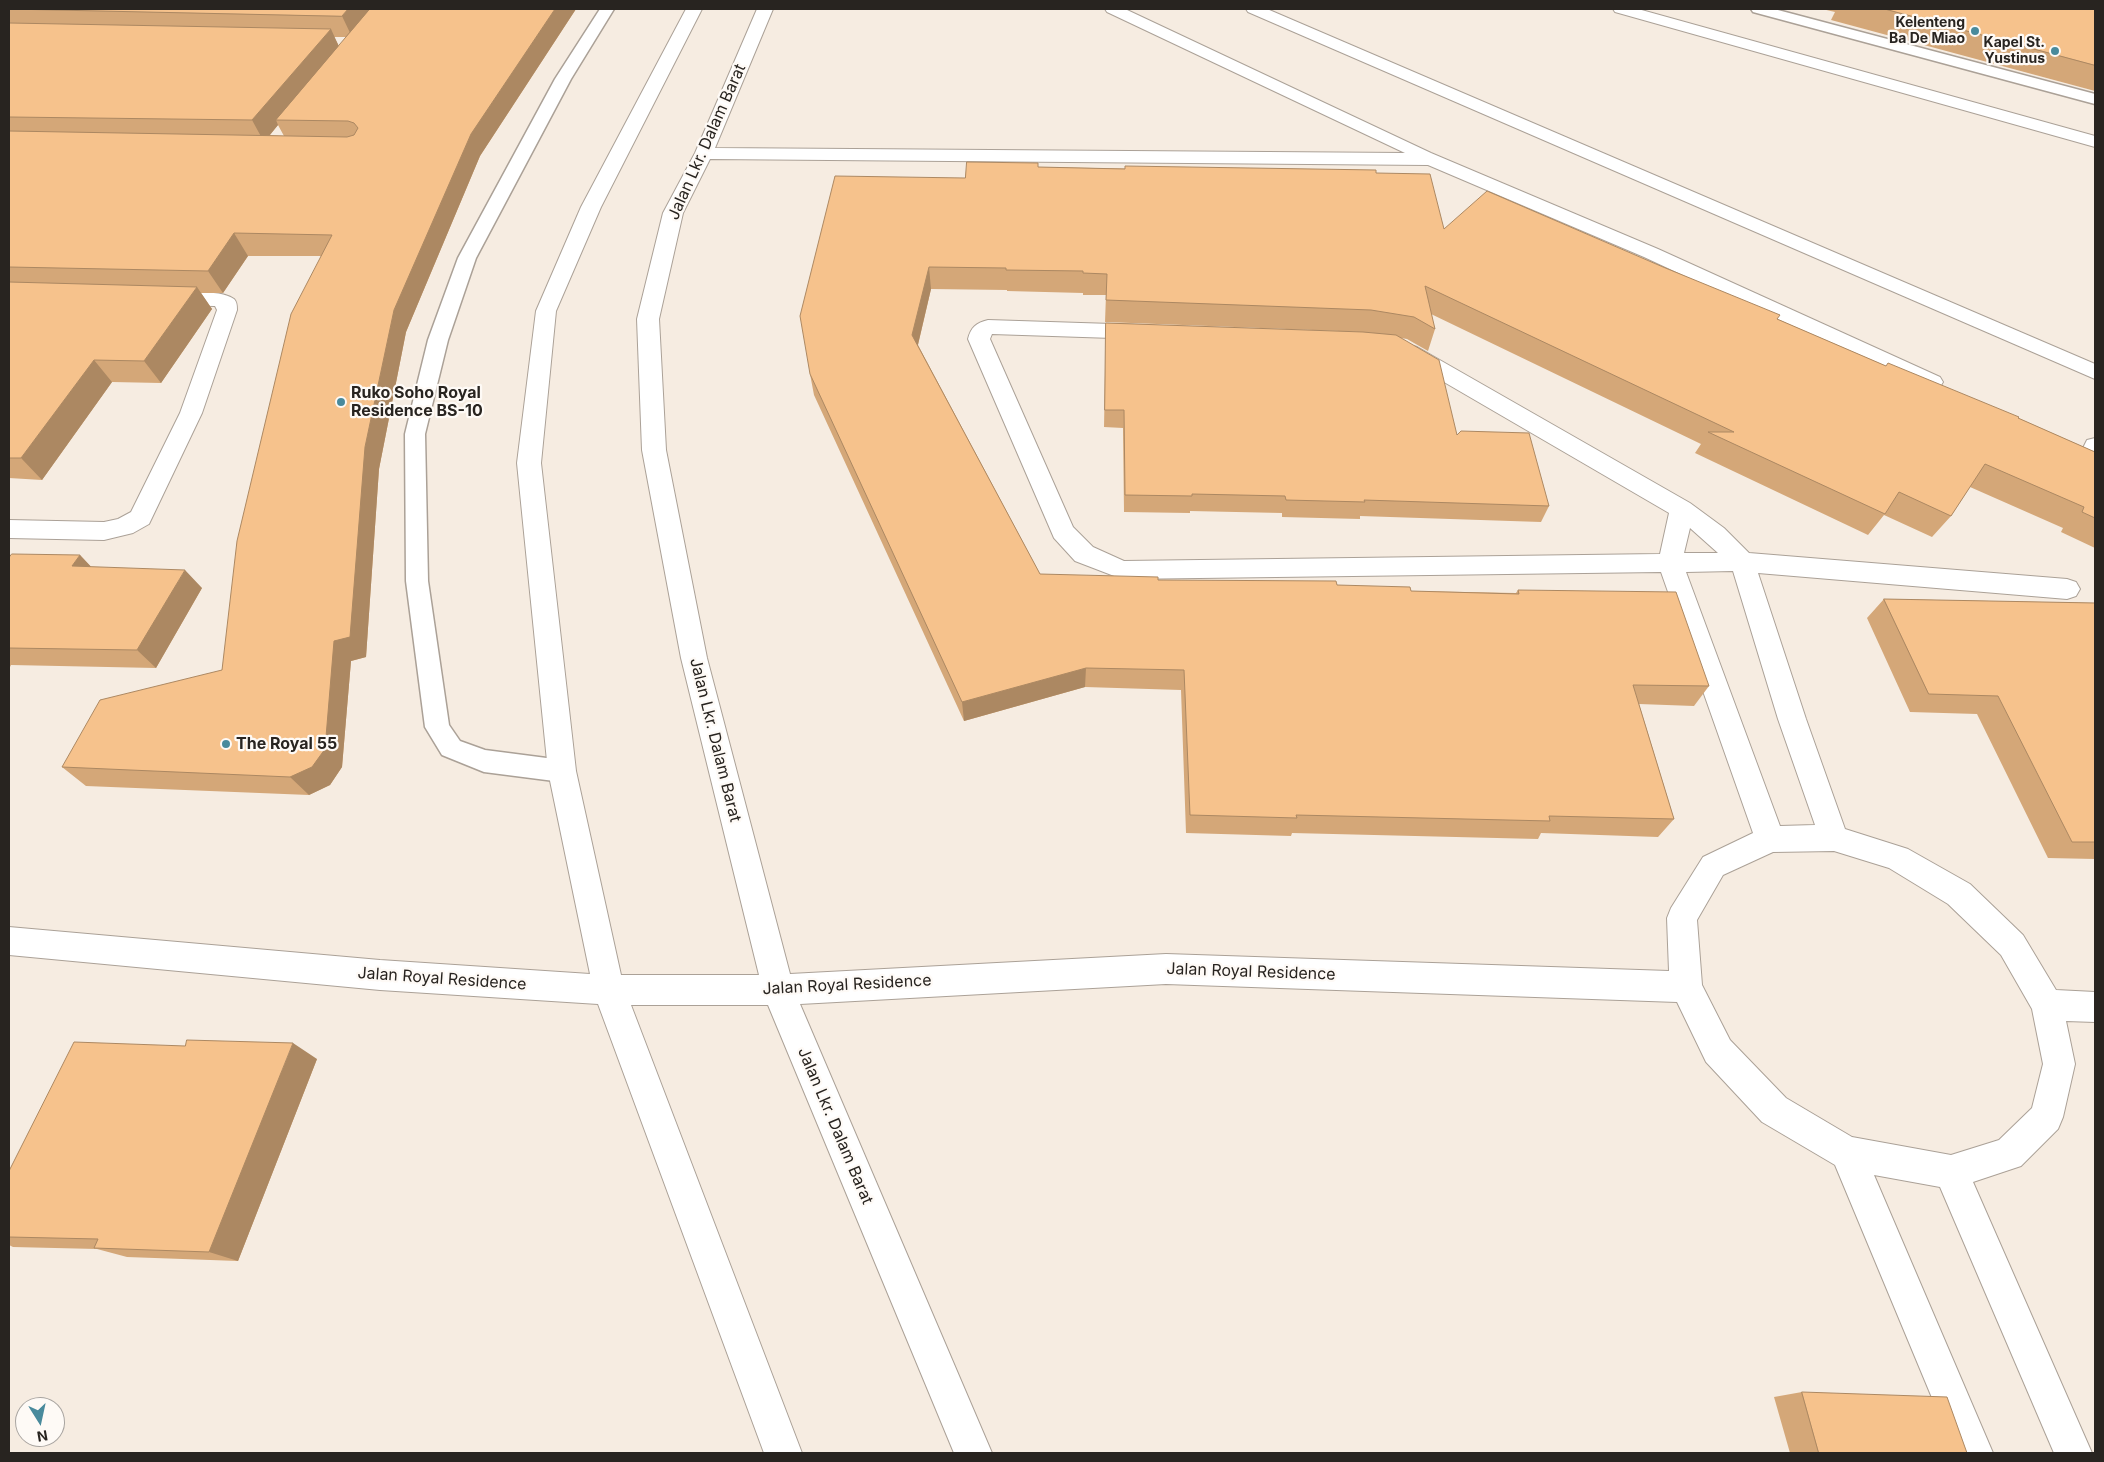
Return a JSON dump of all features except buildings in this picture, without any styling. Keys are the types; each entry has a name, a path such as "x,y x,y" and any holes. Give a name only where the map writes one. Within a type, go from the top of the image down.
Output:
{"street":[{"path":"694,9 591,207 546,311 529,463 562,771 609,990 783,1453"},
{"name":"Jalan Lkr. Dalam Barat","path":"765,9 704,153 673,213 648,319 654,450 694,658 778,990 973,1453"},
{"path":"1112,9 1431,159 1651,253 1947,390"},
{"path":"1254,9 2095,372"},
{"path":"1622,9 2095,142"},
{"path":"704,153 1431,159"},
{"path":"9,529 104,531 124,527 140,518 191,413 227,310 227,304 218,300 148,299"},
{"path":"1164,333 988,327 981,331 979,339 1063,532 1084,554 1122,570 1742,562 2068,589"},
{"path":"1392,345 1399,346 1682,509 1715,534 1742,562 1792,719 1834,838"},
{"path":"1682,509 1670,562 1770,839"},
{"path":"1834,838 1898,858 1959,894 2012,945 2047,1005 2059,1064 2046,1117 2009,1154 1951,1172 1846,1153 1774,1110 1718,1051 1686,987 1682,918 1713,866 1770,839 1834,838"},
{"name":"Jalan Royal Residence","path":"9,940 380,975 609,990 778,990 1166,969 1686,987"},
{"path":"2047,1005 2095,1007"},
{"path":"1846,1153 1974,1453"},
{"path":"1951,1172 2073,1453"}],"lane":[{"path":"562,771 484,761 452,748 437,727 417,581 415,434 438,340 467,258 563,79 607,9"},
{"path":"1758,9 2095,99"}],"place":[{"name":"Kelenteng Ba De Miao","path":"1975,31"},
{"name":"Kapel St. Yustinus","path":"2055,51"},
{"name":"Ruko Soho Royal Residence BS-10","path":"341,402"},
{"name":"The Royal 55","path":"226,744"}]}
